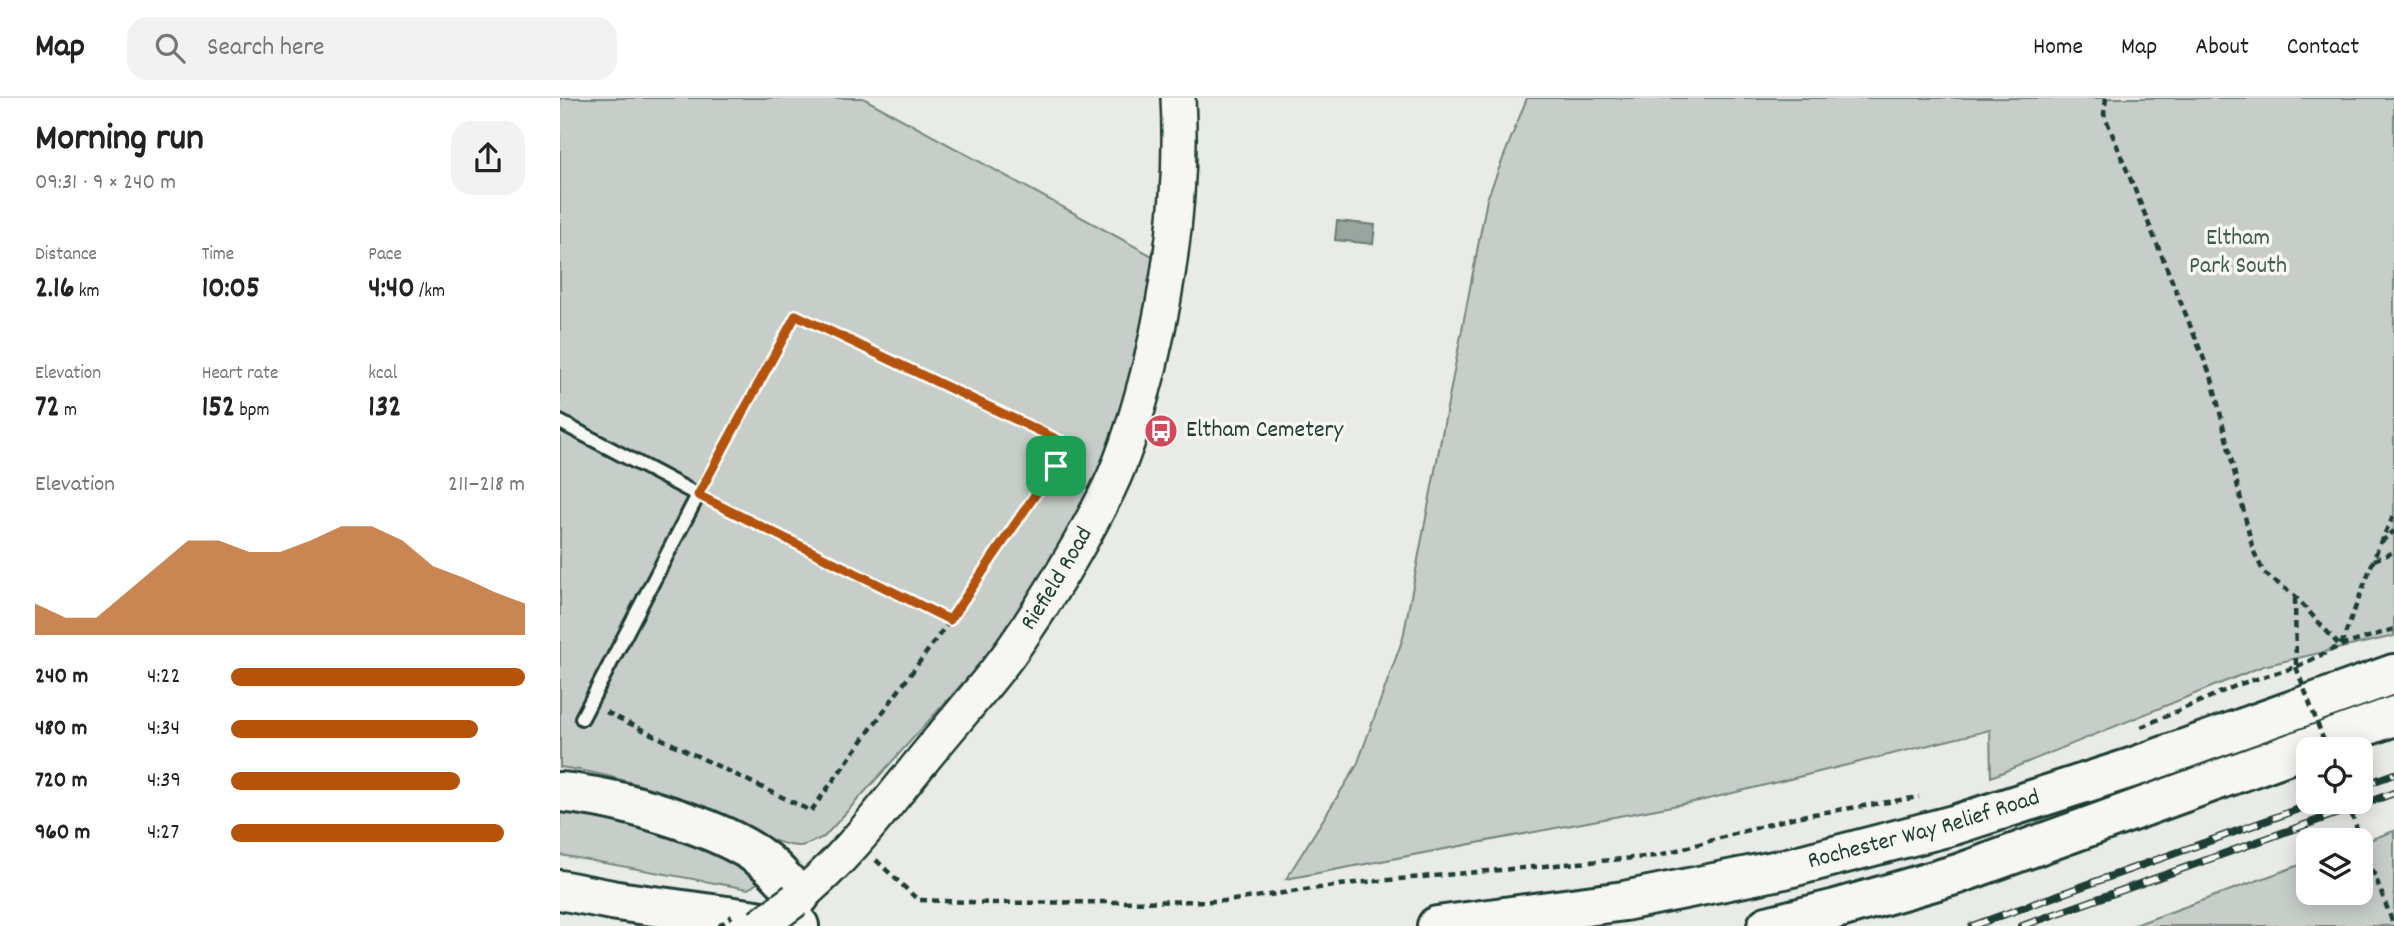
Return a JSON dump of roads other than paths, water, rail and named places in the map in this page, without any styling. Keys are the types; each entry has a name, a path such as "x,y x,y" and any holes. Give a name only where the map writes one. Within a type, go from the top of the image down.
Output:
{"highway":[{"name":"Rochester Way Relief Road","path":"1437,926 1637,898 1784,869 1954,825 2134,767 2394,674"},
{"name":"Rochester Way Relief Road","path":"1767,926 1958,874 2394,716"},
{"path":"560,792 629,805 710,832 765,861 798,907"},
{"path":"560,890 629,903 798,907"}],"street":[{"name":"Riefield Road","path":"760,926 798,907 857,842 1009,654 1042,607 1108,489 1142,397 1163,309 1173,249 1177,200 1180,136 1178,98"}],"lane":[{"path":"560,422 698,495 582,718"}],"railway":[{"path":"2373,782 2394,774"},
{"path":"2022,926 2394,793"},
{"path":"1972,926 2296,810"}],"place":[{"name":"Eltham Cemetery","path":"1161,431"}],"park label":[{"name":"Eltham Park South","path":"2238,253"}]}
